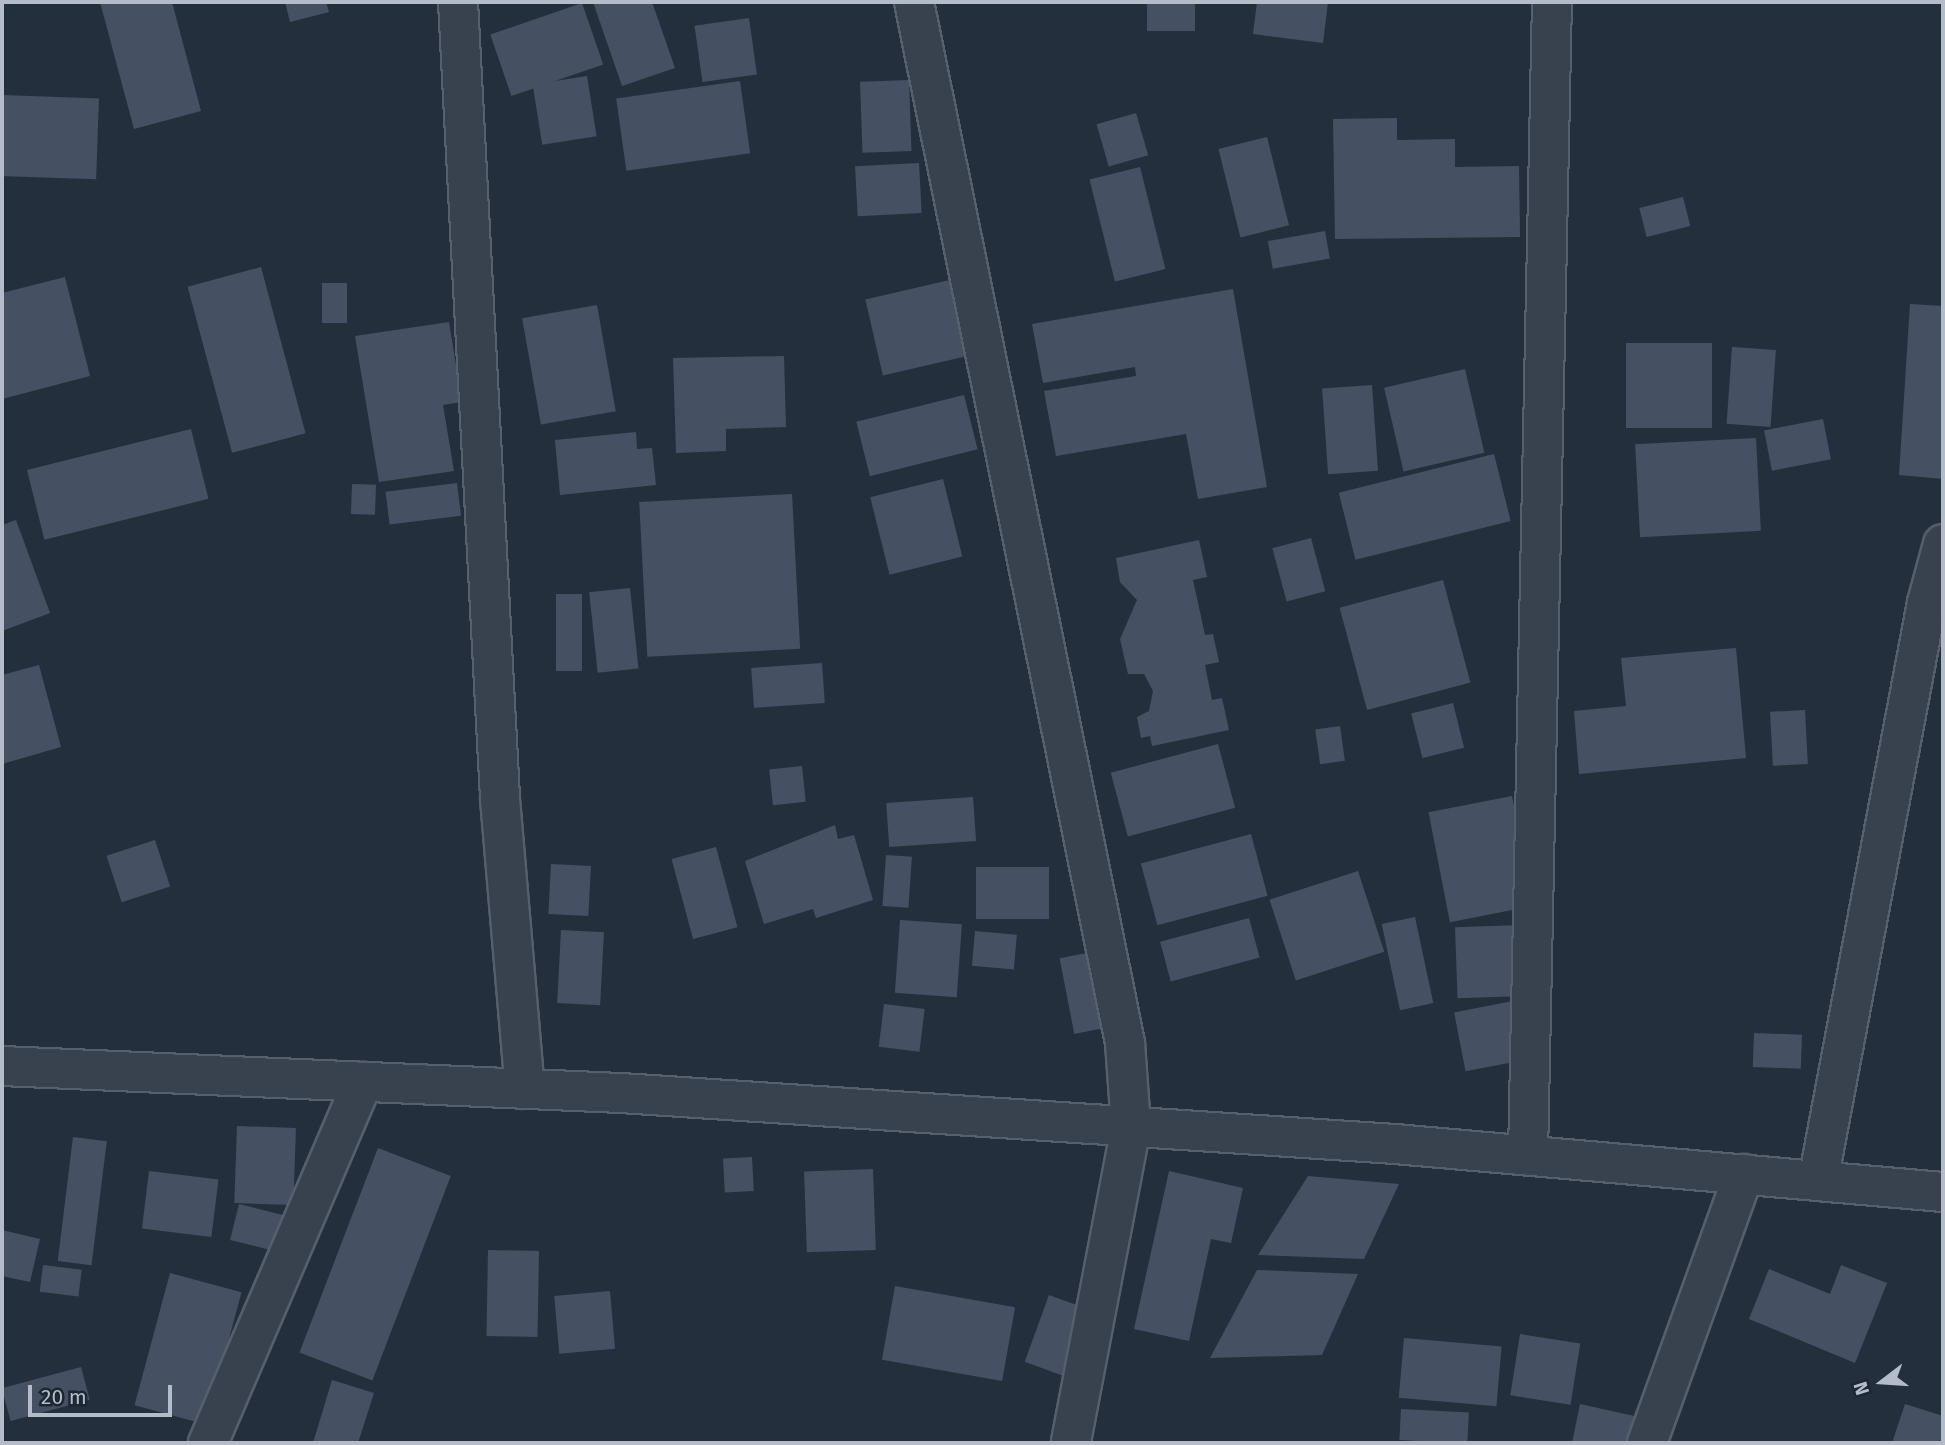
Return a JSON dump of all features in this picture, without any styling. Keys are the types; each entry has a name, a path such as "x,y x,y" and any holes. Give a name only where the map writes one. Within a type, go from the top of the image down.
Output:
{"street":[{"path":"458,2 500,799 525,1089"},
{"path":"914,2 1080,800 1125,1043 1131,1127 1071,1443"},
{"path":"1528,1155 1552,2"},
{"path":"1818,1181 1927,603 1943,544"},
{"path":"2,1066 525,1089 1131,1127 1528,1155 1943,1192"},
{"path":"208,1443 363,1082"},
{"path":"1647,1443 1744,1174"}],"building":[{"path":"100,2 172,2 201,111 134,129"},
{"path":"285,2 326,2 329,12 290,22"},
{"path":"593,2 652,2 675,68 622,86"},
{"path":"1147,2 1195,2 1195,31 1147,31"},
{"path":"1257,2 1328,2 1323,43 1253,34"},
{"path":"582,3 603,64 511,96 490,35"},
{"path":"749,18 757,74 702,82 695,26"},
{"path":"587,76 597,136 542,145 533,85"},
{"path":"909,80 911,151 863,153 860,82"},
{"path":"740,81 750,153 626,171 616,98"},
{"path":"2,95 99,98 96,179 2,176"},
{"path":"1136,113 1148,155 1109,167 1097,124"},
{"path":"1397,118 1397,140 1455,139 1455,167 1519,166 1520,237 1335,239 1333,119"},
{"path":"1267,137 1289,225 1241,237 1218,149"},
{"path":"919,163 922,213 858,216 855,166"},
{"path":"1140,167 1165,269 1115,281 1090,180"},
{"path":"1683,197 1690,226 1647,237 1639,208"},
{"path":"1325,231 1330,259 1273,269 1268,241"},
{"path":"261,267 306,433 232,453 188,287"},
{"path":"65,277 90,376 2,399 2,293"},
{"path":"954,279 972,355 883,375 865,299"},
{"path":"322,283 347,283 347,323 322,323"},
{"path":"1233,289 1267,487 1198,499 1186,434 1056,456 1044,391 1136,376 1135,367 1043,383 1032,324"},
{"path":"1910,304 1943,306 1943,479 1899,475"},
{"path":"597,305 616,411 541,425 522,318"},
{"path":"449,322 462,402 443,405 454,471 379,482 355,336"},
{"path":"1626,343 1712,343 1712,428 1626,428"},
{"path":"1732,347 1776,350 1771,427 1727,424"},
{"path":"784,356 786,427 726,429 726,451 676,453 673,358"},
{"path":"1465,369 1484,453 1403,471 1384,388"},
{"path":"1372,385 1378,471 1328,474 1322,388"},
{"path":"964,395 978,449 870,476 856,422"},
{"path":"1823,419 1831,459 1772,471 1764,430"},
{"path":"191,429 208,499 44,540 27,470"},
{"path":"636,432 637,449 652,448 656,485 560,495 555,440"},
{"path":"1756,438 1761,531 1640,537 1635,444"},
{"path":"1494,454 1511,521 1355,560 1339,493"},
{"path":"943,479 962,557 890,575 870,497"},
{"path":"457,483 461,516 390,525 386,492"},
{"path":"352,484 376,485 375,515 351,514"},
{"path":"792,494 800,649 647,657 639,502"},
{"path":"16,520 50,613 2,631 2,525"},
{"path":"1311,538 1325,591 1287,601 1272,548"},
{"path":"1199,540 1207,577 1193,580 1205,635 1213,634 1219,662 1205,665 1212,700 1222,698 1229,730 1152,746 1150,736 1141,738 1137,717 1149,711 1153,691 1144,674 1128,674 1120,639 1137,600 1120,582 1116,558"},
{"path":"1443,580 1470,682 1367,710 1340,608"},
{"path":"630,588 638,669 598,673 589,592"},
{"path":"556,594 582,594 582,671 556,671"},
{"path":"1736,648 1746,758 1579,774 1574,711 1626,706 1621,658"},
{"path":"822,663 825,703 754,708 751,668"},
{"path":"39,665 61,747 2,764 2,675"},
{"path":"1453,703 1464,748 1422,758 1411,713"},
{"path":"1805,710 1808,764 1773,766 1770,712"},
{"path":"1340,726 1345,761 1320,764 1315,729"},
{"path":"1218,744 1235,808 1128,836 1111,773"},
{"path":"802,766 806,802 773,805 769,769"},
{"path":"1512,796 1533,906 1450,922 1429,812"},
{"path":"973,797 976,841 889,847 886,803"},
{"path":"835,825 838,839 854,835 873,900 816,918 813,909 764,924 745,861"},
{"path":"1251,834 1268,896 1157,925 1141,864"},
{"path":"155,840 170,887 122,902 106,856"},
{"path":"716,847 737,927 693,939 672,859"},
{"path":"886,855 912,857 908,908 882,906"},
{"path":"551,864 591,866 588,916 548,914"},
{"path":"976,867 1049,867 1049,919 976,919"},
{"path":"1358,871 1384,952 1296,981 1270,900"},
{"path":"1415,917 1433,1003 1400,1010 1382,924"},
{"path":"1249,918 1260,958 1171,981 1160,942"},
{"path":"900,920 962,924 957,997 895,993"},
{"path":"1521,925 1523,996 1458,998 1455,927"},
{"path":"561,930 604,932 600,1005 557,1003"},
{"path":"975,931 1017,935 1014,970 972,966"},
{"path":"1092,952 1107,1028 1074,1034 1060,958"},
{"path":"1513,1001 1524,1060 1466,1071 1454,1012"},
{"path":"884,1004 925,1009 919,1052 879,1047"},
{"path":"1754,1033 1802,1035 1801,1069 1753,1067"},
{"path":"237,1126 296,1128 293,1205 234,1203"},
{"path":"73,1137 107,1141 92,1265 58,1261"},
{"path":"378,1148 451,1176 372,1380 300,1352"},
{"path":"752,1157 754,1191 725,1192 723,1159"},
{"path":"873,1169 876,1250 807,1252 804,1171"},
{"path":"149,1171 218,1180 211,1237 142,1229"},
{"path":"1169,1171 1243,1188 1231,1243 1211,1239 1189,1341 1134,1329"},
{"path":"1308,1176 1399,1184 1364,1259 1258,1255"},
{"path":"239,1204 284,1215 275,1251 230,1240"},
{"path":"2,1230 40,1239 30,1282 2,1276"},
{"path":"488,1250 539,1251 537,1337 486,1336"},
{"path":"43,1265 82,1270 78,1297 40,1292"},
{"path":"1841,1265 1887,1283 1855,1363 1749,1319 1769,1269 1830,1294"},
{"path":"1257,1270 1358,1274 1322,1355 1210,1358"},
{"path":"170,1273 241,1292 206,1424 135,1405"},
{"path":"895,1286 1015,1307 1002,1381 882,1360"},
{"path":"610,1291 615,1349 559,1354 554,1296"},
{"path":"1049,1295 1087,1309 1062,1375 1025,1362"},
{"path":"1520,1334 1580,1344 1571,1405 1510,1395"},
{"path":"1404,1338 1502,1347 1496,1406 1399,1398"},
{"path":"81,1367 90,1400 11,1421 2,1388"},
{"path":"332,1380 374,1393 358,1443 313,1443"},
{"path":"1580,1404 1634,1416 1628,1443 1572,1443"},
{"path":"1905,1404 1943,1416 1943,1443 1892,1443"},
{"path":"1401,1409 1469,1413 1467,1443 1399,1440"}]}
